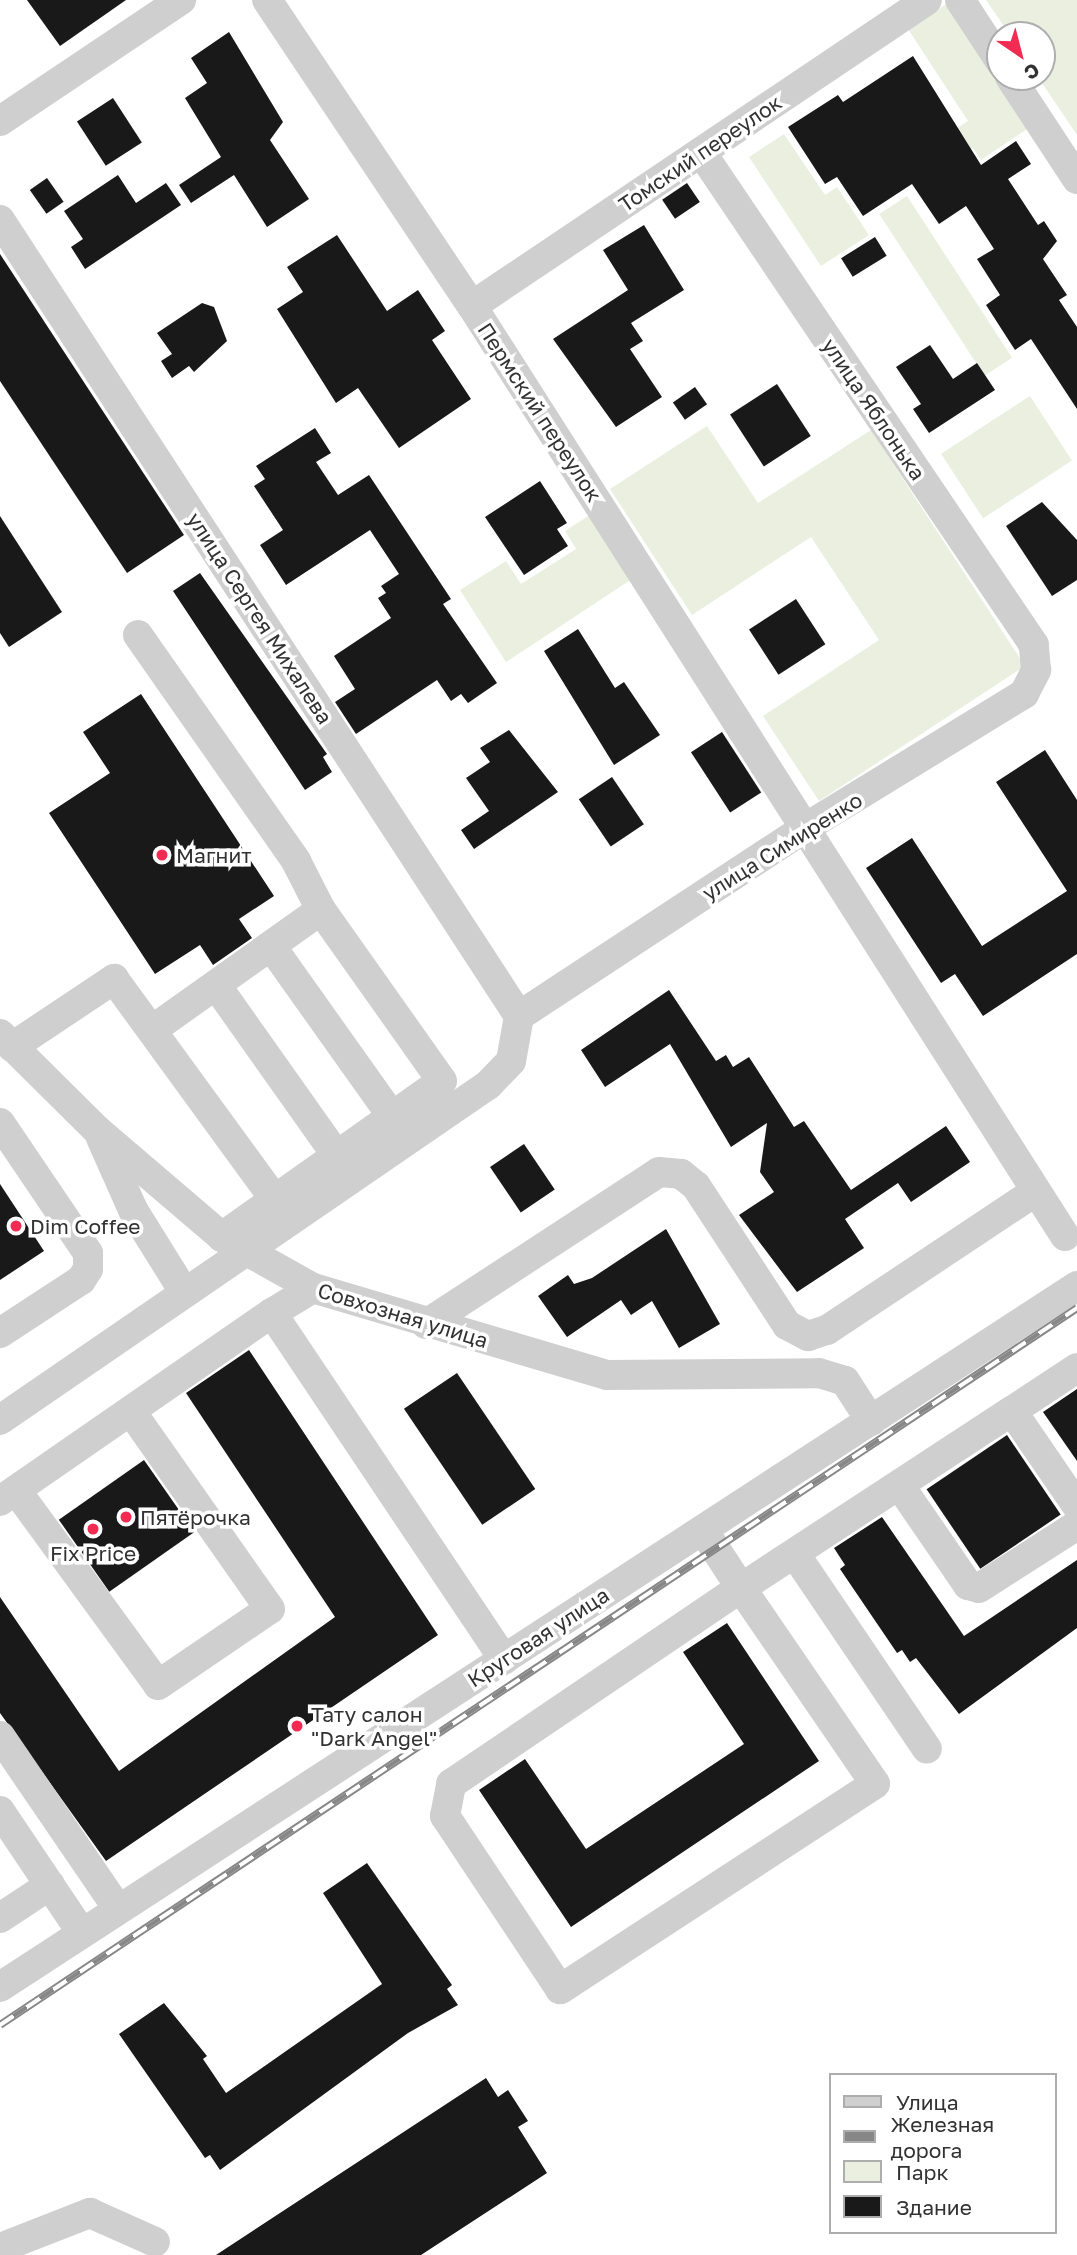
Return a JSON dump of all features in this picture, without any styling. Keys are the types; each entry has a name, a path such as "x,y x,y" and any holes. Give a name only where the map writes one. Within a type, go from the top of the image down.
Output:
{"street":[{"path":"0,121 181,0"},
{"name":"Пермский переулок","path":"267,0 472,306 1065,1236"},
{"name":"Томский переулок","path":"472,306 927,0"},
{"path":"960,0 986,40"},
{"path":"1019,91 1077,179"},
{"name":"улица Яблонька","path":"701,152 1034,645 1036,670"},
{"name":"улица Сергея Михалева","path":"0,220 519,1016"},
{"path":"0,1420 184,1292 275,1200 442,1081 321,910 296,861 138,635"},
{"name":"улица Симиренко","path":"519,1016 805,828 1024,694 1036,670"},
{"path":"152,1030 321,910"},
{"path":"271,946 392,1116"},
{"path":"6,1041 114,979 275,1200"},
{"path":"216,985 337,1156"},
{"path":"232,1245 488,1085 511,1061 519,1016"},
{"name":"Совхозная улица","path":"6,1041 98,1131 232,1245 313,1288 426,1324 607,1375 819,1373 845,1381 871,1421"},
{"path":"0,1123 88,1253 88,1269 81,1280 0,1333"},
{"path":"98,1131 133,1210 184,1292"},
{"path":"426,1324 659,1172 681,1174 696,1186 787,1325 808,1336 827,1330 1035,1192"},
{"name":"Круговая улица","path":"0,1987 1077,1286"},
{"path":"131,1410 270,1609 158,1685 8,1496 131,1410 272,1313 313,1288"},
{"path":"272,1313 505,1659"},
{"path":"703,1530 741,1588 875,1784 560,1989 445,1816 445,1793 741,1588 1077,1368"},
{"path":"1012,1410 1077,1506"},
{"path":"900,1486 968,1585 979,1588 1077,1525"},
{"path":"795,1554 927,1749"},
{"path":"0,1736 118,1909"},
{"path":"0,1811 82,1933"},
{"path":"0,1918 50,1885"},
{"path":"0,2248 90,2213 155,2242"}],"green space":[{"path":"986,0 1077,0 1077,135 1047,91 1056,91 1056,21 1000,21"},
{"path":"948,3 986,60 986,91 1006,91 1030,127 981,160 973,148 920,183 906,162 968,121 908,29"},
{"path":"784,134 825,195 837,187 869,235 821,266 749,157"},
{"path":"907,196 1012,358 984,376 879,214"},
{"path":"1030,396 1072,461 983,518 941,454"},
{"path":"707,426 758,503 871,430 1025,666 819,801 763,716 879,640 811,537 692,615 610,489"},
{"path":"593,513 635,577 506,662 460,590 506,561 521,584 576,549 565,531"}],"building":[{"path":"27,0 126,0 60,46"},
{"path":"229,32 283,122 270,140 309,199 267,227 234,175 191,203 179,185 221,157 185,98 207,83 191,58"},
{"path":"913,56 981,165 1016,141 1031,164 1008,179 1038,225 1044,221 1057,241 1043,259 1067,295 1059,300 1077,327 1077,409 1031,339 1015,350 986,305 1000,295 977,259 994,249 966,206 939,224 912,184 863,216 837,177 825,184 788,127 838,95 843,102"},
{"path":"113,98 142,142 106,166 77,121"},
{"path":"118,175 136,203 166,183 181,205 85,269 71,247 83,239 64,211"},
{"path":"47,178 64,202 46,214 30,190"},
{"path":"687,183 700,202 675,219 662,200"},
{"path":"644,225 684,290 631,323 643,341 630,349 662,397 616,427 553,339 628,290 603,250"},
{"path":"337,235 387,311 418,290 445,331 432,340 471,399 399,448 358,388 336,403 277,309 303,292 287,267"},
{"path":"875,237 887,256 853,277 841,258"},
{"path":"0,254 184,535 127,573 0,381"},
{"path":"202,303 214,307 227,341 194,372 189,366 172,378 161,361 172,354 157,333"},
{"path":"930,345 953,379 977,363 995,390 929,433 913,409 921,404 896,367"},
{"path":"777,384 811,436 764,466 730,414"},
{"path":"695,387 707,404 685,420 673,402"},
{"path":"315,428 331,453 316,462 338,495 369,475 451,599 443,604 497,683 468,703 461,694 451,701 437,680 356,734 335,702 355,689 334,656 391,618 378,598 386,593 381,586 399,574 370,530 286,585 260,545 283,530 254,486 265,479 256,466"},
{"path":"540,481 567,523 557,529 568,546 524,575 485,517"},
{"path":"1042,502 1077,540 1077,580 1052,596 1006,526"},
{"path":"0,516 62,612 9,647 0,633"},
{"path":"200,573 327,754 323,757 332,772 305,790 173,591"},
{"path":"796,599 825,644 778,675 749,629"},
{"path":"578,629 615,688 624,682 660,735 614,765 544,651"},
{"name":"Магнит","path":"141,694 274,896 239,919 252,938 213,965 200,945 155,974 49,813 110,773 83,732"},
{"path":"509,730 558,792 474,849 461,830 489,811 466,778 490,762 480,748"},
{"path":"722,732 761,792 730,813 691,752"},
{"path":"1045,750 1077,800 1077,954 983,1016 955,974 941,983 866,868 912,838 982,946 1067,891 996,782"},
{"path":"612,777 644,824 611,847 579,799"},
{"path":"669,990 716,1061 726,1055 733,1067 749,1057 794,1127 804,1121 851,1190 946,1126 970,1162 911,1202 898,1183 845,1219 864,1248 797,1292 739,1215 774,1192 760,1172 767,1123 731,1147 670,1044 605,1087 581,1050"},
{"path":"524,1144 555,1190 521,1213 490,1167"},
{"path":"0,1184 44,1251 0,1280"},
{"path":"666,1229 720,1324 679,1348 652,1301 631,1315 621,1300 567,1337 538,1296 568,1275 574,1284 592,1278"},
{"path":"249,1350 438,1635 106,1861 0,1713 0,1597 119,1771 335,1617 186,1393"},
{"path":"457,1373 535,1489 482,1525 404,1409"},
{"path":"1077,1389 1077,1461 1043,1412"},
{"path":"1007,1435 1061,1515 980,1569 927,1489"},
{"path":"144,1460 194,1532 109,1592 59,1520"},
{"path":"882,1517 964,1636 1077,1560 1077,1628 959,1714 916,1658 910,1662 902,1650 897,1653 840,1569 845,1565 834,1548"},
{"path":"727,1623 819,1761 571,1927 479,1790 525,1759 586,1849 744,1744 683,1652"},
{"path":"367,1863 452,1985 447,1989 458,2005 408,2033 220,2170 210,2155 205,2158 119,2034 164,2003 207,2056 203,2059 226,2093 382,1984 323,1893"},
{"path":"486,2078 498,2097 508,2090 528,2121 518,2127 547,2173 421,2255 216,2255"}],"railway":[{"path":"0,2025 1077,1308"}],"place":[{"name":"Магнит","path":"162,855"},
{"name":"Dim Coffee","path":"16,1226"},
{"name":"Пятёрочка","path":"126,1517"},
{"name":"Fix Price","path":"93,1529"},
{"name":"Тату салон \"Dark Angel\"","path":"297,1726"}]}
